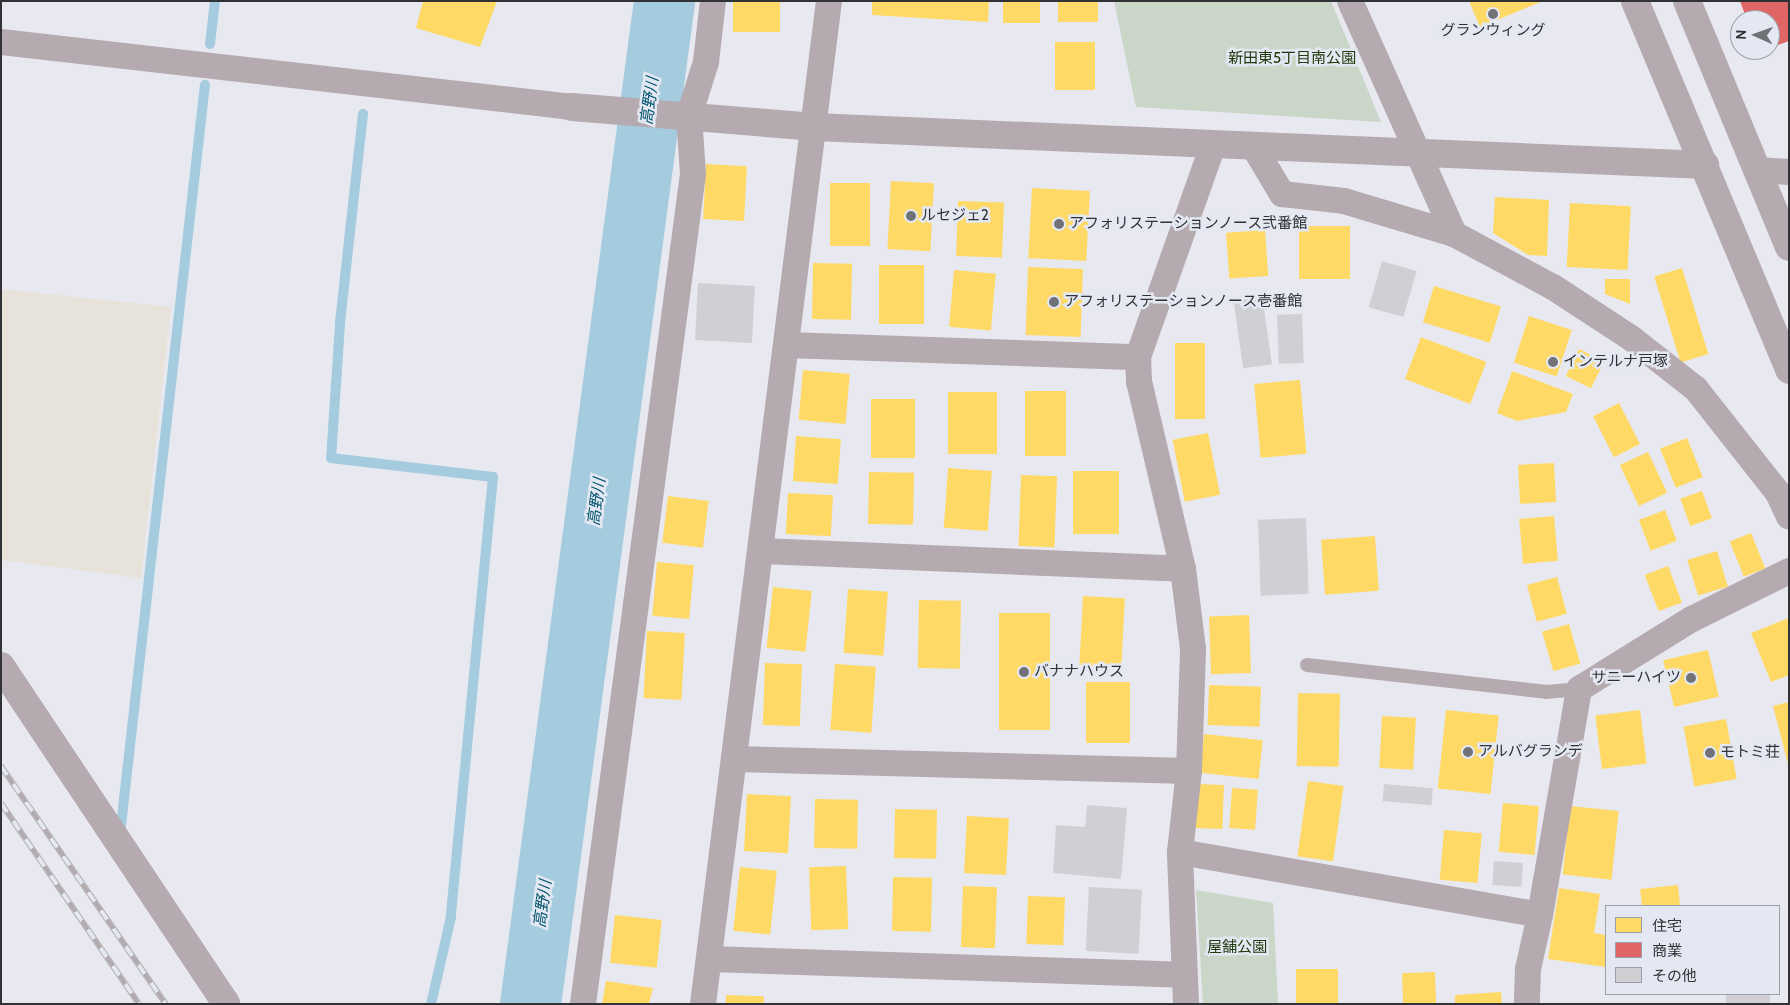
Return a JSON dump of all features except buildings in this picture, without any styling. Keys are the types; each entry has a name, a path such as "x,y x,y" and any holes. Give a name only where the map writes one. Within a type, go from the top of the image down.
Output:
{"street":[{"path":"583,1004 693,174 684,116 706,62 714,1"},
{"path":"703,1004 815,127 829,1"},
{"path":"1350,1 1420,153 1454,234"},
{"path":"1636,1 1789,370"},
{"path":"1687,1 1759,170 1789,247"},
{"path":"1,42 577,107 815,127 1704,165"},
{"path":"1186,1004 1182,975 1180,852 1189,771 1193,649 1183,569 1139,382 1138,357 1212,145"},
{"path":"1254,146 1282,194 1344,201 1454,234 1553,287 1631,338 1696,389 1778,493 1789,517"},
{"path":"1759,170 1789,172"},
{"path":"787,345 1138,357"},
{"path":"760,551 1183,569"},
{"path":"1527,1004 1528,969 1540,915 1579,689 1692,619 1789,571"},
{"path":"1,666 226,1004"},
{"path":"734,758 1189,771"},
{"path":"1180,852 1540,915"},
{"path":"709,959 1182,975"}],"lane":[{"path":"1307,665 1546,692 1579,689"}],"shaded area":[{"path":"1,289 171,307 141,578 1,560"}],"green space":[{"name":"新田東5丁目南公園","path":"1114,1 1331,1 1381,122 1136,107"},
{"name":"屋舗公園","path":"1196,890 1273,903 1278,1004 1203,1004"}],"waterway":[{"path":"210,44 215,1"},
{"name":"高野川","path":"530,1004 664,1"},
{"path":"120,834 205,85"},
{"path":"363,114 340,324 331,458 493,477 451,917 431,1004"}],"railway":[{"path":"1,766 166,1004"},
{"path":"1,803 139,1004"}],"place":[{"name":"グランウィング","path":"1493,14"},
{"name":"ルセジェ2","path":"911,216"},
{"name":"アフォリステーションノース弐番館","path":"1059,224"},
{"name":"アフォリステーションノース壱番館","path":"1054,302"},
{"name":"インテルナ戸塚","path":"1553,362"},
{"name":"バナナハウス","path":"1024,672"},
{"name":"サニーハイツ","path":"1691,678"},
{"name":"アルバグランデ","path":"1468,752"},
{"name":"モトミ荘","path":"1710,753"}]}
